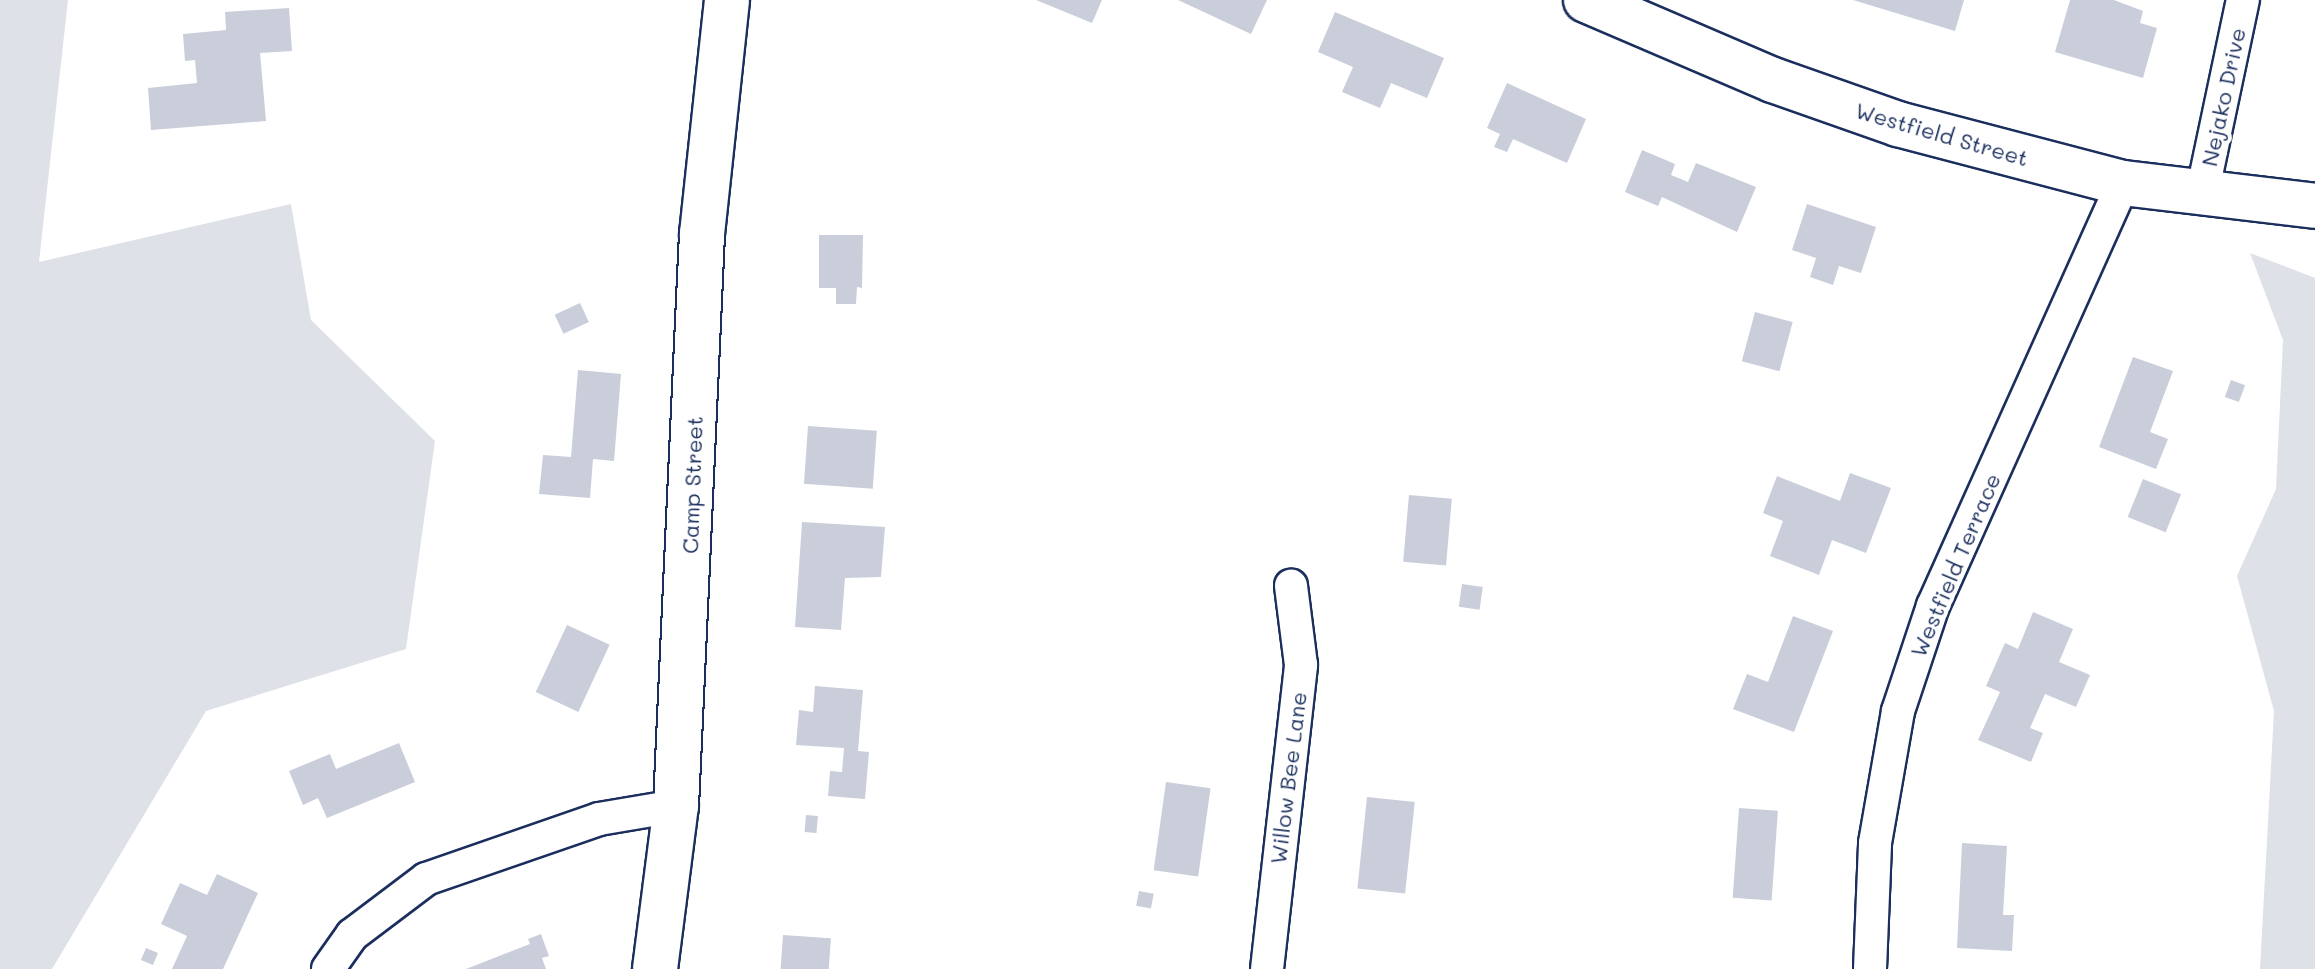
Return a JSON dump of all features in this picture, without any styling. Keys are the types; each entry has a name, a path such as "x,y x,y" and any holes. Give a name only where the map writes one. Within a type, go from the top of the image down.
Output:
{"street":[{"name":"Camp Street","path":"655,969 676,806 702,234 727,0"},
{"name":"Westfield Street","path":"1586,0 1773,80 1898,124 2123,183 2315,206"},
{"name":"Nejako Drive","path":"2202,194 2243,0"},
{"name":"Westfield Terrace","path":"1870,969 1875,843 1898,711 1933,606 2123,183"},
{"name":"Willow Bee Lane","path":"1267,969 1301,665 1291,586"},
{"path":"328,969 352,935 426,879 599,819 676,806"}],"shaded area":[{"path":"0,0 68,0 39,262 291,204 311,320 435,441 406,649 206,711 52,969 0,969"},
{"path":"2250,253 2315,278 2315,969 2260,969 2274,711 2237,576 2276,489 2283,340"}],"building":[{"path":"1036,0 1102,0 1092,23"},
{"path":"1178,0 1267,0 1251,34"},
{"path":"1853,0 1964,0 1955,31"},
{"path":"2070,0 2114,0 2143,11 2140,23 2157,28 2143,78 2055,52"},
{"path":"289,8 292,51 260,53 266,121 151,130 148,88 197,83 195,60 185,61 183,34 226,30 225,12"},
{"path":"1335,12 1444,58 1427,98 1391,83 1380,108 1342,92 1353,67 1318,52"},
{"path":"1507,83 1586,119 1567,163 1513,139 1507,152 1494,147 1500,134 1487,128"},
{"path":"1642,150 1675,164 1671,175 1688,182 1696,163 1756,187 1737,232 1662,197 1658,206 1625,192"},
{"path":"1807,204 1876,227 1861,273 1839,266 1833,285 1810,277 1816,258 1792,250"},
{"path":"819,235 863,235 862,288 857,287 856,304 836,304 836,288 819,288"},
{"path":"580,303 589,322 563,334 555,315"},
{"path":"1755,312 1793,322 1779,371 1742,361"},
{"path":"2133,357 2173,371 2150,432 2168,439 2156,469 2099,447"},
{"path":"578,370 621,374 614,461 593,459 590,498 539,494 543,455 571,457"},
{"path":"2231,380 2245,385 2239,402 2225,397"},
{"path":"808,426 877,431 873,489 804,484"},
{"path":"1850,473 1891,488 1866,553 1832,540 1819,575 1770,556 1783,521 1763,513 1777,476 1840,501"},
{"path":"2143,479 2181,494 2166,532 2128,517"},
{"path":"1409,495 1452,499 1446,565 1403,562"},
{"path":"802,522 885,527 881,577 845,578 841,630 795,627"},
{"path":"1462,584 1483,587 1480,610 1459,607"},
{"path":"2033,612 2073,629 2059,662 2090,675 2076,707 2045,694 2030,728 2043,733 2031,762 1978,740 2000,692 1986,686 2005,643 2018,649"},
{"path":"1793,616 1833,631 1794,732 1733,709 1747,674 1768,682"},
{"path":"567,625 610,645 578,712 536,692"},
{"path":"815,686 863,690 858,751 869,752 865,799 828,796 830,771 842,772 844,748 796,745 799,710 813,712"},
{"path":"399,743 415,782 327,818 318,798 303,805 289,771 330,754 336,769"},
{"path":"1166,782 1211,788 1198,876 1154,870"},
{"path":"1367,797 1415,802 1405,894 1357,888"},
{"path":"1739,808 1778,811 1772,901 1733,898"},
{"path":"806,815 818,816 816,833 805,832"},
{"path":"1962,843 2007,846 2003,915 2014,915 2012,951 1957,948"},
{"path":"217,874 258,893 223,969 172,969 187,936 161,924 180,883 207,895"},
{"path":"1139,891 1154,894 1151,909 1136,906"},
{"path":"541,934 549,956 542,958 546,969 466,969 530,944 528,939"},
{"path":"783,935 831,938 829,969 781,969"},
{"path":"146,948 158,953 153,965 141,960"}]}
